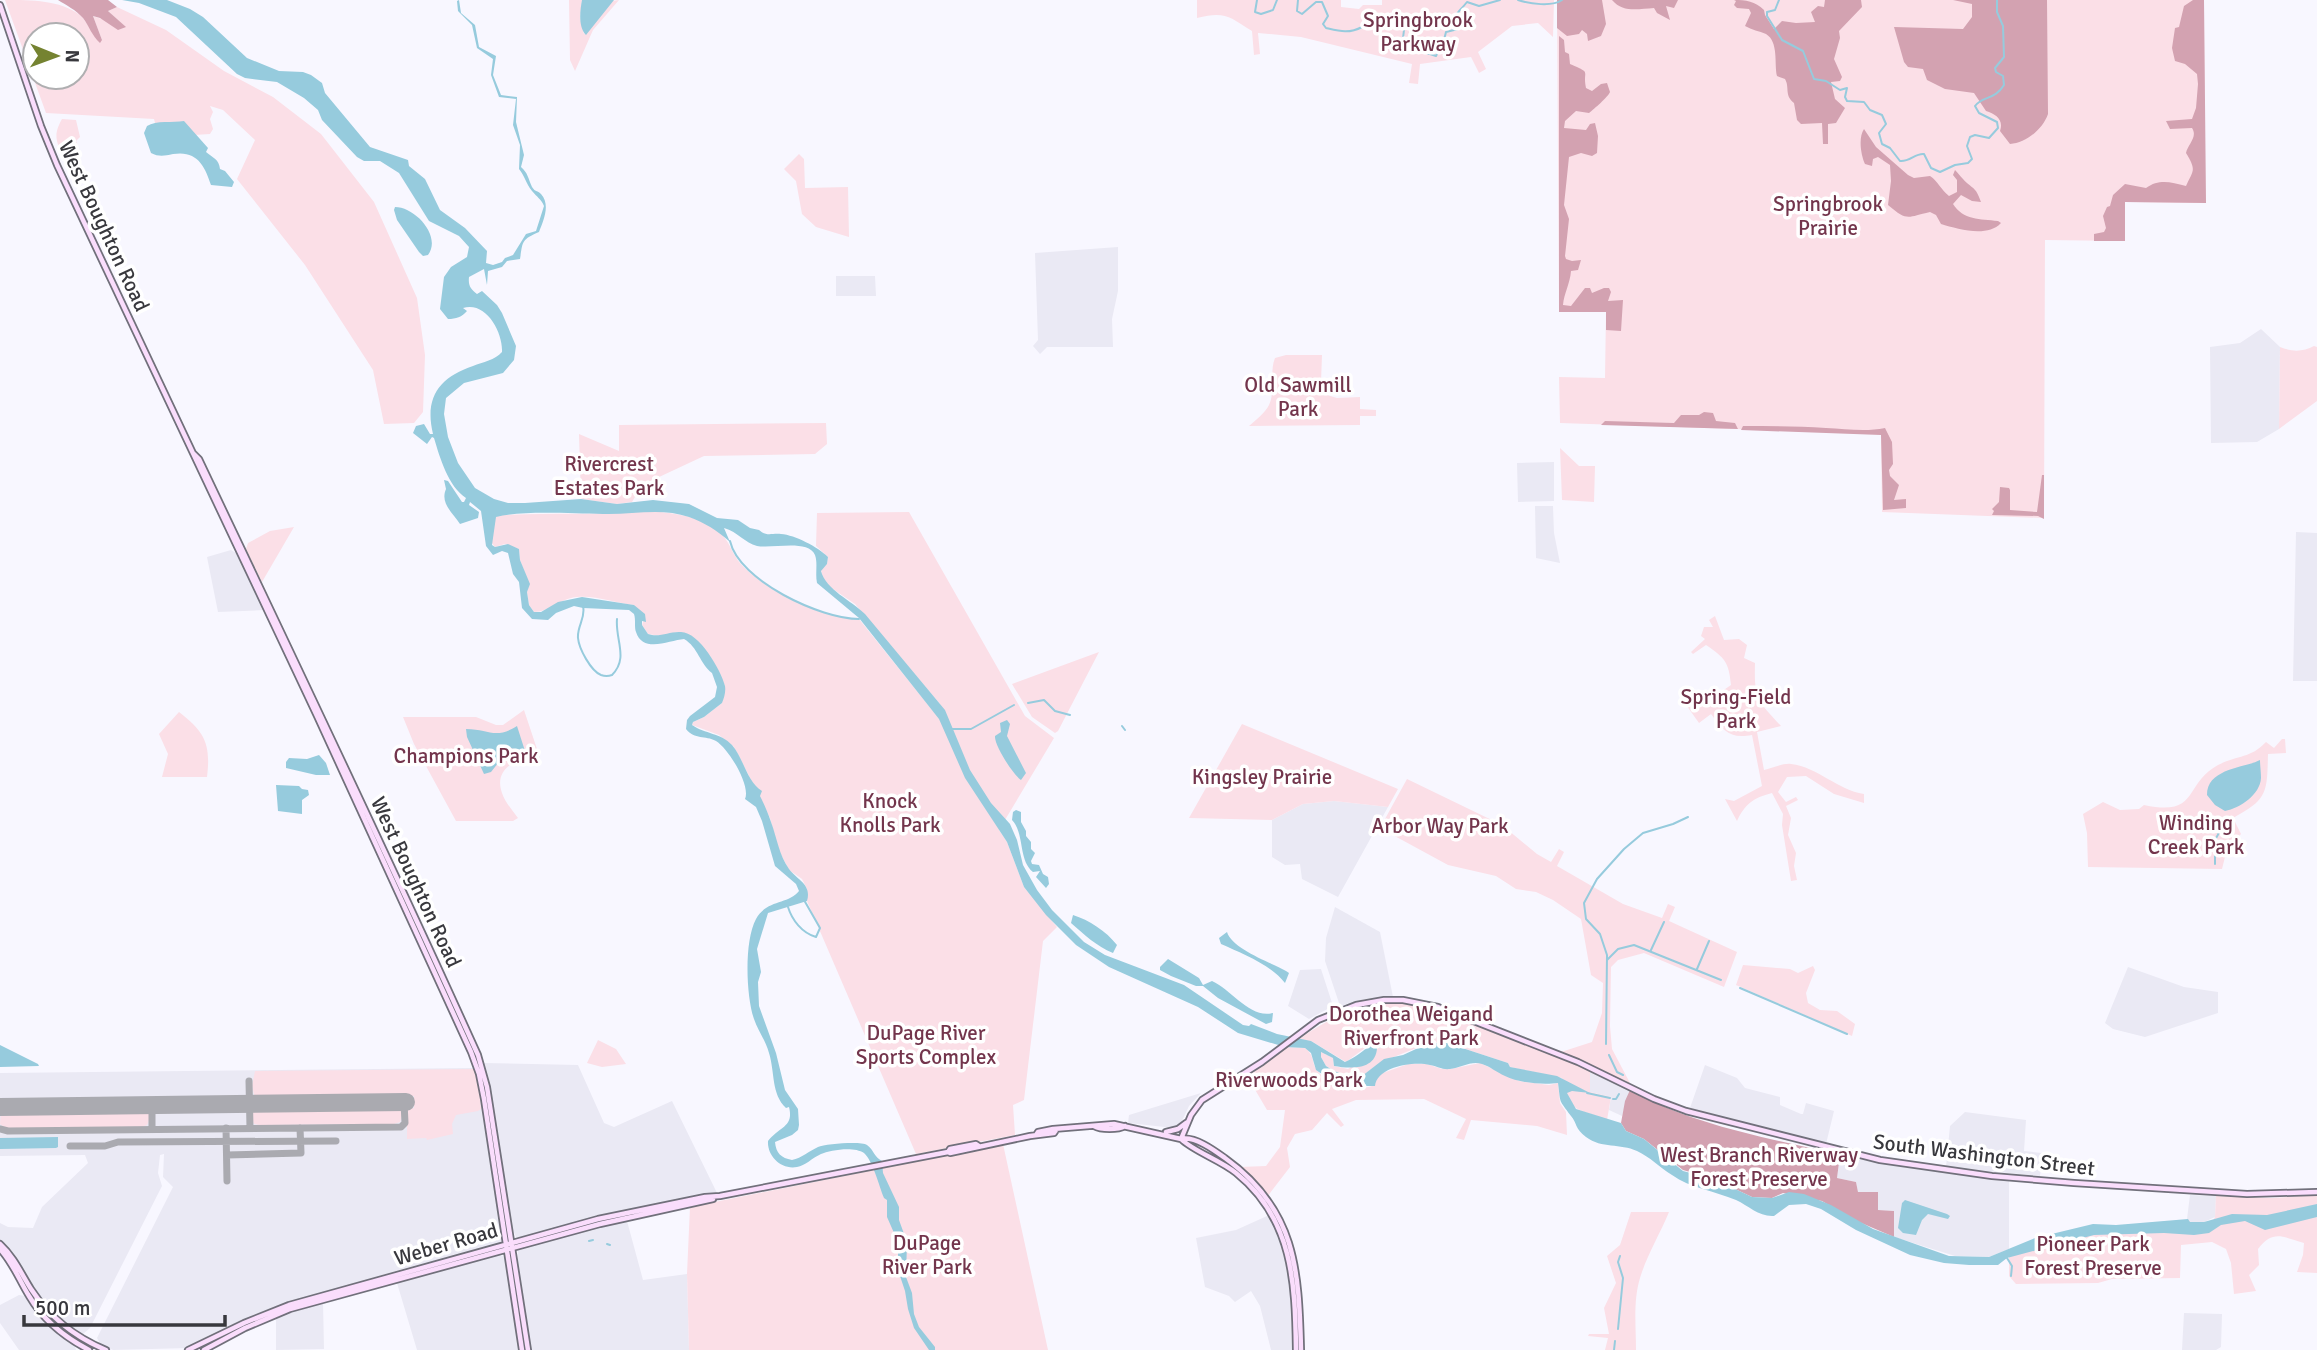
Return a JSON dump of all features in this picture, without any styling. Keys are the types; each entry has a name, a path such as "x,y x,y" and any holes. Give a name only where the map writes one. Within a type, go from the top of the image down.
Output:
{"main road":[{"name":"West Boughton Road","path":"0,5 57,165 322,716 478,1055 487,1087 528,1350"},
{"name":"South Washington Street","path":"1181,1139 1189,1119 1206,1097 1244,1074 1318,1020 1348,1007 1384,1000 1411,1001 1446,1010 1570,1059 1686,1111 1880,1160 2074,1183 2246,1194 2317,1192"},
{"path":"1162,1133 1178,1129 1189,1119"},
{"name":"Weber Road","path":"204,1350 245,1328 290,1309 625,1213 948,1152 950,1149 976,1144 979,1146 1054,1133 1056,1130 1114,1124 1198,1142 1229,1160 1254,1184 1275,1212 1289,1241 1297,1269 1298,1350"},
{"name":"West Boughton Road","path":"510,1246 522,1350"},
{"name":"Weber Road","path":"188,1350 278,1308 510,1246"},
{"path":"0,1247 38,1310 57,1329 83,1346 106,1350"},
{"path":"437,1269 453,1260"}],"shaded area":[{"path":"1118,247 1118,291 1112,319 1113,347 1047,347 1040,354 1033,346 1038,340 1035,253"},
{"path":"836,276 875,276 876,296 836,296"},
{"path":"2261,329 2280,347 2279,429 2257,442 2211,443 2210,347 2240,343"},
{"path":"1554,462 1554,501 1518,502 1517,463"},
{"path":"1535,506 1553,506 1554,533 1560,563 1536,558"},
{"path":"2296,532 2317,533 2317,681 2293,681"},
{"path":"231,550 242,563 265,610 218,612 207,557"},
{"path":"1334,801 1388,807 1338,897 1302,879 1300,864 1285,865 1272,857 1272,820 1303,804"},
{"path":"1335,907 1380,932 1393,997 1365,999 1340,1006 1325,961 1326,938"},
{"path":"2128,967 2184,987 2218,992 2218,1013 2145,1037 2113,1029 2105,1023"},
{"path":"1321,969 1333,1006 1309,1019 1288,1006 1300,970"},
{"path":"483,1063 578,1065 604,1123 614,1127 672,1101 717,1193 606,1214 526,1237 516,1237 512,1228 493,1105"},
{"path":"1705,1065 1737,1078 1745,1088 1780,1097 1780,1105 1801,1114 1806,1103 1834,1111 1826,1144 1690,1108"},
{"path":"475,1068 486,1121 503,1239 498,1244 399,1270 256,1314 189,1348 113,1350 101,1345 97,1338 173,1187 163,1177 164,1154 160,1155 158,1173 162,1186 90,1328 83,1334 70,1329 49,1309 9,1249 0,1241 0,1223 8,1227 33,1228 42,1207 88,1163 85,1155 0,1156 0,1073"},
{"path":"1590,1070 1630,1090 1622,1116 1609,1110 1611,1097 1590,1092"},
{"path":"1201,1093 1189,1106 1181,1123 1174,1128 1128,1123 1129,1115"},
{"path":"1965,1112 2026,1120 2024,1151 2042,1153 2040,1176 1946,1167 1950,1126"},
{"path":"1840,1155 1895,1166 2009,1181 2009,1249 1989,1257 1955,1256 1894,1237 1894,1211 1878,1210 1858,1192 1856,1182 1837,1178"},
{"path":"2190,1195 2216,1196 2215,1217 2204,1222 2189,1222 2187,1219"},
{"path":"1270,1216 1283,1244 1293,1293 1293,1350 1271,1350 1260,1306 1251,1291 1235,1302 1229,1296 1205,1287 1196,1238 1236,1230"},
{"path":"627,1221 643,1280 687,1274 689,1350 530,1350 517,1264 518,1250 565,1235"},
{"path":"499,1255 505,1257 508,1268 520,1350 417,1350 397,1283"},
{"path":"19,1295 26,1296 43,1321 75,1346 76,1350 19,1350 0,1323 0,1305"},
{"path":"323,1302 324,1349 276,1350 276,1318 291,1310"},
{"path":"2184,1313 2222,1314 2221,1347 2216,1350 2182,1350"}],"green space":[{"path":"5,0 54,4 80,15 84,21 21,21 21,44"},
{"path":"58,0 108,0 117,7 108,11 126,27 118,30 93,16 102,40 100,43 91,31 91,21 85,21"},
{"path":"569,0 582,0 580,18 584,34 612,1 619,0 593,30 575,71 570,60"},
{"name":"Springbrook Parkway","path":"1197,0 1341,0 1341,7 1359,9 1363,5 1382,5 1382,0 1554,0 1553,37 1538,23 1512,26 1478,52 1486,69 1479,73 1471,57 1420,64 1418,84 1409,83 1412,64 1301,37 1258,33 1260,54 1254,55 1252,31 1226,16 1197,18"},
{"name":"Springbrook Prairie","path":"1557,0 2204,0 2205,203 2125,202 2125,241 2045,240 2044,518 1882,512 1881,434 1560,423 1559,377 1605,378 1606,312 1559,312"},
{"path":"1557,0 1602,0 1606,24 1601,36 1588,41 1587,34 1582,30 1579,34 1567,36 1557,28"},
{"path":"1612,0 1678,0 1674,8 1666,6 1670,20 1657,13 1654,8 1626,9"},
{"path":"1734,0 1761,7 1774,29 1782,21 1815,22 1811,12 1818,6 1824,7 1825,0 1861,0 1862,7 1839,31 1840,38 1834,59 1842,77 1840,81 1831,82 1835,99 1845,108 1836,123 1828,124 1828,144 1823,144 1822,123 1801,124 1797,120 1785,79 1777,76 1773,42 1766,34 1745,26 1751,13 1749,9 1737,8"},
{"path":"1953,0 2047,0 2048,114 2038,130 2028,138 2010,144 2000,131 1998,118 1986,111 1974,93 1945,89 1927,80 1923,69 1908,67 1904,62 1894,27 1963,29 1972,17 1972,4"},
{"path":"2193,0 2204,0 2206,203 2125,202 2125,241 2094,241 2094,234 2104,232 2106,228 2103,216 2113,195 2125,184 2146,188 2160,182 2186,186 2192,173 2192,163 2186,153 2194,131 2192,128 2170,129 2166,121 2192,119 2196,108 2197,74 2185,64 2175,61 2172,48 2175,28 2179,27 2184,6"},
{"path":"117,7 166,30 224,71 273,97 321,134 374,202 417,298 425,355 423,412 414,423 384,424 373,370 305,265 237,179 255,140 223,110 210,106 213,112 210,119 213,129 210,134 194,135 182,124 155,123 154,119 46,113 38,91 91,91 91,30 102,40 93,16 125,27 108,11"},
{"path":"1559,36 1564,40 1570,64 1585,73 1586,88 1592,91 1607,83 1610,92 1589,113 1576,111 1565,121 1564,128 1586,130 1590,124 1595,123 1598,136 1597,153 1592,156 1581,153 1569,157 1564,205 1569,219 1565,256 1572,261 1581,260 1578,270 1571,271 1563,305 1571,306 1585,288 1590,288 1592,293 1609,288 1611,292 1608,301 1623,300 1621,331 1606,330 1606,312 1559,312"},
{"path":"62,119 76,120 80,137 76,141 79,154 65,160 57,140 57,130"},
{"path":"1864,129 1876,147 1908,175 1914,178 1930,176 1949,196 1957,192 1957,180 1953,175 1955,170 1975,190 1981,202 1961,195 1953,204 1957,209 1972,218 2001,223 1988,230 1972,231 1941,224 1936,215 1930,212 1908,217 1900,214 1888,205 1890,165 1878,157 1873,159 1872,166 1865,164 1861,146"},
{"path":"799,154 804,159 805,188 848,187 849,237 816,227 802,214 796,181 784,169"},
{"path":"2280,347 2297,351 2317,347 2317,401 2279,429"},
{"name":"Old Sawmill Park","path":"1286,355 1322,355 1321,382 1327,395 1337,398 1360,397 1360,409 1376,410 1376,416 1360,416 1360,425 1249,426 1269,405 1275,358"},
{"path":"1704,412 1713,413 1716,421 1735,423 1738,429 1601,425 1605,421 1674,423 1681,415 1699,415"},
{"name":"Rivercrest Estates Park","path":"826,423 827,444 815,454 704,456 642,485 632,502 617,504 581,499 579,434 619,451 619,425"},
{"path":"1743,426 1863,430 1885,428 1892,442 1893,464 1889,470 1890,476 1899,485 1894,500 1906,499 1906,508 1883,510 1881,435 1741,430"},
{"path":"1560,448 1579,466 1595,466 1594,502 1562,500"},
{"path":"2042,475 2044,519 2038,516 1992,515 1992,509 1999,502 2000,487 2010,490 2010,510 2037,512"},
{"name":"Knock Knolls Park","path":"643,511 678,514 703,522 722,534 740,563 779,593 828,614 859,619 933,711 940,704 855,604 823,580 821,569 827,564 828,557 816,546 817,513 909,512 1025,716 1054,738 999,830 1007,842 1024,887 1057,927 1043,941 1024,1100 1013,1105 1015,1135 916,1154 807,901 807,889 802,879 789,870 778,849 770,818 738,754 733,746 719,735 692,725 722,703 725,686 710,656 678,632 660,636 648,634 642,625 644,620 634,605 577,597 534,612 529,605 529,584 519,549 505,544 495,547 491,542 495,517 501,515"},
{"path":"294,527 262,582 246,549 248,543 270,531"},
{"name":"Spring-Field Park","path":"1715,616 1724,640 1739,639 1747,645 1744,658 1755,663 1756,692 1781,726 1757,732 1764,770 1785,764 1801,766 1854,792 1864,794 1864,803 1834,794 1806,776 1787,777 1778,792 1786,802 1796,797 1798,800 1786,806 1791,818 1788,835 1796,853 1794,866 1797,880 1791,881 1782,825 1783,814 1772,793 1750,803 1737,821 1725,799 1734,801 1762,786 1752,735 1732,735 1711,714 1699,723 1684,702 1698,693 1715,696 1731,685 1725,661 1718,654 1706,645 1693,654 1691,652 1705,639 1701,636 1704,627 1713,627 1709,620"},
{"path":"1099,652 1058,731 1055,733 1032,717 1012,684"},
{"name":"Champions Park","path":"524,710 540,758 524,759 509,765 504,770 500,784 505,800 518,818 513,821 456,821 414,744 403,717 476,717 503,725"},
{"path":"179,712 195,726 204,740 208,756 207,777 162,777 168,754 159,734"},
{"name":"Kingsley Prairie","path":"1242,724 1398,789 1388,807 1334,801 1303,804 1272,820 1189,818"},
{"name":"Winding Creek Park","path":"2285,739 2286,753 2268,754 2263,794 2253,805 2233,818 2241,834 2227,849 2222,869 2088,867 2087,833 2083,814 2103,802 2120,810 2139,809 2144,805 2162,808 2183,803 2207,773 2218,765 2249,754 2266,742 2274,748"},
{"name":"Arbor Way Park","path":"1407,779 1502,825 1551,862 1559,849 1564,852 1557,866 1623,904 1662,918 1668,904 1675,907 1669,921 1737,952 1724,987 1644,953 1618,960 1611,967 1612,1049 1630,1083 1561,1052 1592,1042 1602,1013 1603,983 1591,975 1581,919 1536,892 1516,889 1496,876 1448,865 1380,828"},
{"path":"1743,965 1790,969 1798,973 1813,966 1815,970 1806,993 1808,1003 1820,1010 1837,1011 1855,1024 1852,1036 1736,985"},
{"name":"Dorothea Weigand Riverfront Park","path":"1388,1003 1417,1005 1443,1012 1590,1070 1590,1092 1611,1097 1607,1120 1573,1105 1562,1078 1510,1067 1508,1063 1447,1043 1429,1043 1381,1062 1362,1076 1354,1078 1326,1066 1321,1052 1333,1058 1334,1066 1348,1069 1391,1038 1369,1045 1346,1062 1311,1041 1298,1040 1340,1016"},
{"path":"598,1040 616,1049 626,1064 602,1067 587,1063"},
{"name":"Riverwoods Park","path":"1286,1047 1305,1048 1319,1073 1334,1082 1352,1087 1375,1085 1375,1079 1380,1074 1408,1064 1427,1064 1450,1069 1480,1063 1519,1081 1549,1085 1558,1083 1560,1103 1566,1112 1567,1135 1537,1126 1471,1120 1464,1140 1456,1138 1466,1119 1424,1099 1356,1100 1332,1109 1344,1125 1341,1127 1327,1113 1312,1130 1295,1134 1287,1148 1290,1167 1267,1197 1240,1167 1266,1166 1280,1147 1285,1110 1267,1110 1247,1076"},
{"path":"474,1069 479,1084 481,1109 456,1115 452,1124 453,1134 427,1140 407,1139 407,1109 414,1108 414,1096 255,1098 252,1086 255,1071"},
{"name":"West Branch Riverway Forest Preserve","path":"1630,1090 1706,1122 1840,1155 1837,1178 1856,1182 1858,1192 1878,1192 1878,1210 1894,1211 1894,1237 1852,1219 1822,1201 1783,1193 1772,1198 1752,1197 1714,1179 1683,1170 1644,1139 1626,1131 1621,1123"},
{"path":"400,1108 400,1122 394,1124 260,1125 254,1124 252,1118 254,1109"},
{"path":"148,1110 150,1118 147,1125 142,1127 7,1129 0,1124 1,1112"},
{"name":"DuPage River Park","path":"1003,1144 1048,1350 689,1350 687,1274 690,1207"},
{"name":"Pioneer Park Forest Preserve","path":"2317,1195 2317,1273 2297,1272 2304,1243 2274,1237 2258,1249 2259,1265 2249,1275 2256,1291 2234,1294 2231,1263 2226,1249 2212,1242 2181,1245 2180,1278 2016,1284 2009,1276 2009,1256 2080,1230 2208,1228 2215,1217 2216,1196 2272,1198"},
{"path":"1631,1212 1669,1212 1640,1278 1635,1314 1636,1350 1605,1350 1608,1338 1588,1336 1609,1334 1604,1308 1616,1283 1607,1256 1620,1245"}],"water":[{"path":"122,0 167,0 190,9 203,17 247,58 279,71 311,75 322,83 325,93 370,147 408,160 409,166 425,179 440,210 465,228 487,251 486,263 493,265 513,255 526,234 536,231 544,206 519,169 520,145 513,125 516,99 499,97 491,75 493,59 477,48 472,25 458,11 459,0 461,13 475,25 479,47 496,56 493,75 501,95 517,97 516,122 524,155 521,167 533,189 544,198 546,208 539,232 524,242 520,259 507,261 502,267 488,271 487,285 484,269 469,277 470,285 477,294 482,291 497,305 516,346 514,360 503,373 464,383 446,398 444,414 448,437 458,463 475,488 494,499 508,503 581,499 617,504 653,500 689,504 717,518 738,520 764,533 793,537 824,553 828,557 827,564 821,571 828,584 865,614 945,710 970,770 991,803 1010,824 1023,865 1037,890 1052,910 1084,942 1105,955 1184,985 1243,1025 1251,1024 1277,1034 1311,1041 1345,1062 1372,1045 1394,1038 1391,1046 1377,1048 1372,1061 1362,1066 1334,1066 1333,1058 1321,1052 1326,1066 1354,1078 1362,1076 1384,1059 1403,1055 1429,1043 1447,1043 1508,1063 1510,1067 1557,1076 1590,1093 1567,1093 1576,1109 1621,1123 1626,1131 1644,1139 1683,1171 1714,1179 1752,1197 1772,1198 1789,1192 1804,1194 1831,1205 1873,1229 1949,1256 1989,1257 2035,1238 2093,1224 2116,1225 2188,1219 2190,1222 2204,1222 2232,1214 2267,1215 2317,1204 2317,1217 2265,1230 2245,1221 2221,1225 2209,1233 2194,1235 2094,1235 2007,1258 1998,1265 1944,1263 1910,1255 1856,1230 1821,1209 1806,1204 1789,1205 1774,1216 1764,1215 1736,1200 1679,1179 1637,1151 1592,1141 1580,1131 1562,1103 1558,1083 1538,1084 1517,1080 1478,1063 1447,1069 1423,1064 1397,1067 1382,1074 1375,1086 1348,1086 1332,1081 1316,1070 1311,1053 1305,1048 1285,1047 1238,1033 1198,1007 1109,967 1076,945 1046,915 1024,887 1007,842 965,778 939,719 859,618 817,583 816,558 811,550 798,546 757,546 724,528 730,542 716,530 700,522 668,512 534,513 496,517 492,545 495,547 508,544 519,549 520,560 530,584 527,592 529,605 534,612 541,612 558,602 582,597 634,605 645,614 646,622 642,621 642,625 648,634 688,634 702,645 719,671 725,688 722,703 692,725 723,738 732,745 753,782 762,791 760,796 780,852 792,873 806,886 808,895 807,901 768,913 757,949 761,972 758,982 759,1006 776,1053 785,1090 798,1109 798,1130 775,1142 777,1149 782,1156 792,1160 822,1146 863,1144 882,1161 883,1173 899,1207 899,1220 907,1242 906,1277 912,1293 914,1314 919,1327 935,1347 935,1350 929,1350 914,1328 898,1270 898,1242 887,1217 887,1200 864,1153 848,1149 836,1150 821,1154 800,1166 791,1167 776,1161 768,1147 768,1141 788,1123 790,1114 789,1107 786,1108 778,1096 768,1049 751,1009 748,954 756,919 766,908 799,891 796,884 775,866 762,821 756,807 745,799 745,786 732,759 716,741 693,735 686,729 690,716 715,697 717,687 712,673 693,646 684,639 657,644 644,643 636,632 634,614 629,610 574,606 556,613 548,620 532,619 522,608 519,582 513,574 508,553 502,551 493,555 486,546 481,511 470,502 469,505 479,512 478,518 460,524 446,503 444,480 448,481 462,502 466,498 450,479 434,438 427,444 413,433 416,426 424,424 430,434 433,434 431,409 437,390 443,383 461,371 492,359 502,352 496,327 479,309 463,308 467,311 463,315 448,319 440,309 444,277 451,267 467,257 469,247 459,236 429,221 399,173 380,161 364,161 357,157 322,120 318,110 304,98 277,82 245,78 237,74 176,17 139,3"},
{"path":"582,0 614,0 586,35 581,23"},
{"path":"184,121 208,148 206,152 234,182 232,187 211,185 203,166 188,154 162,156 151,153 144,133 147,126 160,122"},
{"path":"395,207 411,212 429,231 432,239 428,255 423,256 419,252 397,220"},
{"path":"1007,720 1010,724 1007,736 1026,773 1021,780 1005,760 995,736 1001,732 1000,723"},
{"path":"517,726 525,751 510,748 491,772 484,774 466,729 497,733"},
{"path":"319,755 326,763 330,775 316,775 286,768 289,758 307,759"},
{"path":"2260,760 2260,784 2253,795 2243,804 2225,811 2215,805 2207,795 2213,779 2228,770"},
{"path":"276,785 299,786 308,790 309,795 302,800 302,814 278,811"},
{"path":"1016,810 1021,812 1021,822 1035,853 1032,864 1039,865 1043,874 1048,877 1049,884 1046,888 1036,877 1040,871 1033,872 1025,861 1019,832 1012,820"},
{"path":"1073,915 1108,935 1117,945 1113,953 1096,944 1071,923"},
{"path":"1227,932 1236,944 1289,973 1285,983 1263,965 1221,944 1219,938"},
{"path":"1168,959 1199,978 1203,985 1212,981 1249,1008 1265,1014 1273,1013 1272,1022 1266,1024 1218,998 1203,986 1196,986 1160,970"},
{"path":"0,1045 38,1064 39,1066 0,1067"},
{"path":"58,1137 56,1148 0,1149 0,1138"},
{"path":"1905,1200 1950,1216 1948,1219 1928,1214 1922,1220 1916,1235 1903,1233 1898,1228 1902,1203"}],"waterway":[{"path":"1257,0 1255,12 1261,14 1273,10 1277,0"},
{"path":"1298,0 1297,11 1302,14 1316,2 1322,2 1328,16 1323,24 1326,28 1348,31 1362,27"},
{"path":"1373,23 1389,22 1393,14 1402,14 1405,22 1403,38 1418,50 1436,56 1438,52 1430,45 1429,38 1441,43 1446,32 1458,29 1456,16 1467,2 1479,6 1500,0"},
{"path":"1518,0 1535,4 1562,0"},
{"path":"1779,0 1775,10 1767,12 1767,16 1782,40 1803,51 1814,79 1826,81 1840,90 1847,88 1847,101 1864,102 1870,110 1882,115 1886,124 1879,133 1882,144 1890,148 1900,161 1924,154 1931,168 1940,172 1968,163 1972,159 1967,146 1970,137 1975,135 1989,138 1998,128 1997,122 1979,113 1975,106 1997,93 2004,85 2003,76 1996,72 1995,68 2004,57 2003,26 1997,12 1997,0"},
{"path":"730,541 737,556 749,570 784,595 824,612 859,619"},
{"path":"583,606 579,643 590,664 601,675 612,675 620,662 617,619"},
{"path":"1028,703 1044,700 1055,711 1070,715"},
{"path":"952,729 971,729 1014,705"},
{"path":"1122,726 1125,730"},
{"path":"1606,1044 1607,955 1600,934 1586,919 1584,903 1597,879 1624,849 1643,833 1688,817"},
{"path":"2215,864 2215,851 2219,846 2215,840 2220,831"},
{"path":"788,907 798,925 816,937 820,928 804,900"},
{"path":"1651,950 1664,922"},
{"path":"1697,969 1709,941"},
{"path":"1607,960 1618,949 1634,945 1721,980"},
{"path":"1740,988 1847,1034"},
{"path":"1609,1055 1617,1072 1623,1075"},
{"path":"1587,1093 1610,1098"},
{"path":"1613,1099 1619,1094"},
{"path":"589,1241 593,1240"},
{"path":"1618,1329 1623,1278 1618,1262 1620,1256"},
{"path":"2007,1258 2012,1266 2011,1276"},
{"path":"1614,1350 1615,1341"}],"taxiway":[{"path":"249,1081 250,1128"},
{"path":"0,1129 401,1127 405,1123 404,1102"},
{"path":"152,1105 152,1129"},
{"path":"226,1128 227,1181"},
{"path":"227,1155 301,1153 300,1128"},
{"path":"70,1146 105,1146 118,1142 336,1141"}],"runway":[{"path":"0,1107 406,1102"}],"park label":[{"name":"DuPage River Sports Complex","path":"926,1045"}]}
